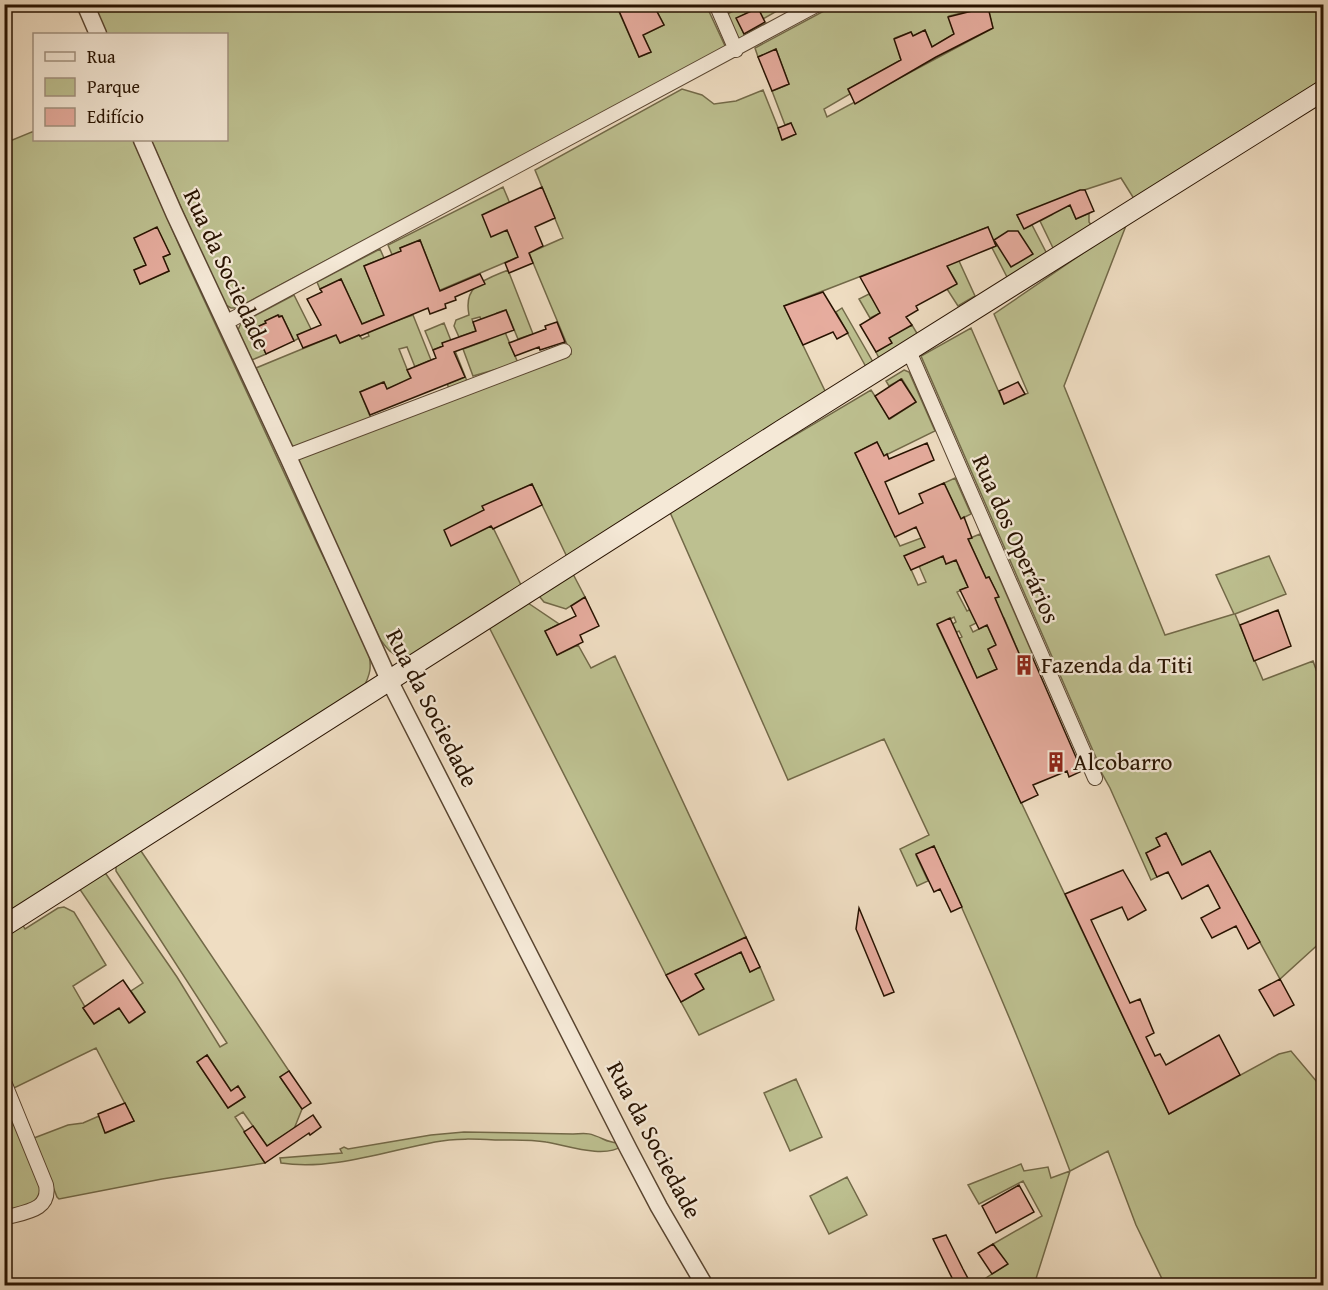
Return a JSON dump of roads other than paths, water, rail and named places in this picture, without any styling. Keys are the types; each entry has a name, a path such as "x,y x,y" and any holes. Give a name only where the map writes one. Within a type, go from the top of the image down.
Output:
{"main road":[{"path":"4,926 388,680 1323,90"}],"street":[{"path":"85,4 98,33"},
{"path":"716,4 736,50"},
{"path":"225,323 818,4"},
{"name":"Rua da Sociedade","path":"142,141 288,456 388,680 629,1150 705,1286"},
{"path":"288,456 564,351"},
{"name":"Rua dos Operários","path":"909,351 1095,778"},
{"path":"4,1082 48,1194 45,1201 36,1208 4,1218"}],"place":[{"name":"Fazenda da Titi","path":"1024,665"},
{"name":"Alcobarro","path":"1056,762"}]}
